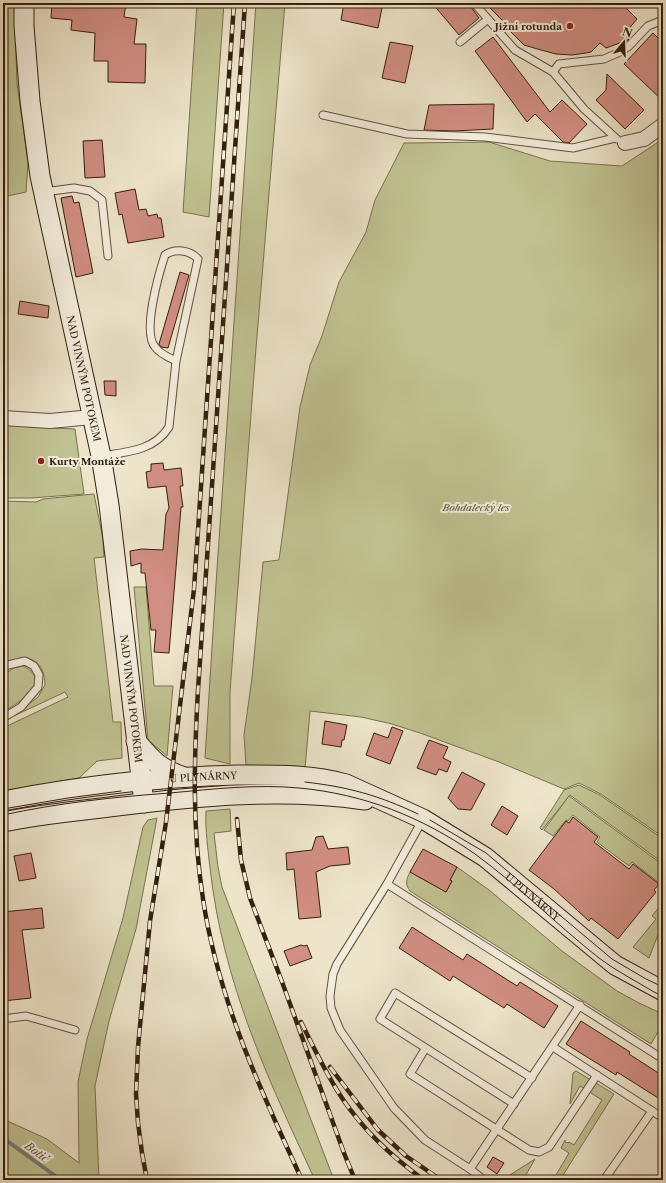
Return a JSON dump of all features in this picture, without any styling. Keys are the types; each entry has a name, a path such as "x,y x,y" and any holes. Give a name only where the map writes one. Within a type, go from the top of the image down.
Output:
{"street":[{"name":"NAD VINNÝM POTOKEM","path":"24,3 24,26 30,101 40,176 101,456 110,505 143,794"},
{"path":"620,140 644,139 663,125"},
{"path":"3,418 50,421 92,417"},
{"path":"136,741 151,759 167,770 187,778"},
{"name":"U PLYNÁRNY","path":"3,822 70,812 143,794 187,778 269,775 306,777 346,784 423,819 485,857 615,965 663,991"},
{"name":"U PLYNÁRNY","path":"3,801 88,787 143,794 223,795 294,793 367,800 399,808"}],"lane":[{"path":"474,3 515,50 553,72 584,109 620,140"},
{"path":"460,42 488,19"},
{"path":"553,72 559,64 604,60 629,46 648,26 663,20"},
{"path":"323,115 407,134 485,137 573,148 620,140"},
{"path":"44,192 74,188 90,191 102,200 108,256"},
{"path":"101,456 131,452 153,444 164,436 169,427 176,360 198,259 194,255 178,250 172,251 165,255 158,278 151,313 150,336 154,346 164,355 176,360"},
{"path":"3,668 8,665 25,661 34,666 39,675 38,687 34,692 21,707 3,718"},
{"path":"166,793 222,788 298,788 347,795 367,800"},
{"path":"3,815 61,805"},
{"path":"423,819 388,884 337,964 331,983 331,1008 340,1030 394,1108 425,1140 470,1169 484,1180"},
{"path":"388,884 663,1058"},
{"path":"514,1104 380,1019 395,994 532,1078"},
{"path":"470,1169 580,1005"},
{"path":"3,1019 26,1016 75,1030"},
{"path":"553,1047 663,1118"},
{"path":"425,1048 410,1074 529,1150 539,1152 549,1147 596,1075"},
{"path":"604,1180 652,1111"}],"green space":[{"path":"3,3 14,3 17,83 28,163 26,192 3,197"},
{"path":"197,3 224,3 209,217 183,212"},
{"path":"256,3 285,3 256,348 230,692 230,764 205,758"},
{"name":"Bohdalecký les","path":"663,139 663,837 601,794 579,783 564,789 499,762 420,733 392,724 361,717 310,711 305,769 246,765 244,735 252,678 263,562 279,560 300,407 310,365 322,336 339,282 366,232 375,200 404,143 489,142 550,161 622,166"},
{"name":"Kurty Montáže","path":"3,424 75,429 84,494 31,498 3,498"},
{"path":"94,494 103,539 104,557 94,558 113,722 121,722 122,758 97,761 79,778 3,791 3,728 68,697 65,692 3,721 38,697 45,685 43,672 40,666 31,659 25,658 14,660 3,666 3,501 36,502 43,499"},
{"path":"134,587 146,587 154,686 173,686 167,756 148,740"},
{"path":"23,666 32,672 35,679 35,685 31,692 24,698 3,712 3,675 14,668"},
{"path":"579,785 600,795 663,839 663,863 570,795 542,830 540,828 564,790"},
{"path":"569,796 663,865 663,922 649,958 633,947 656,919 652,916 661,905 662,891 659,888 662,885 632,862 629,866 597,842 600,837 573,815 568,821 566,820 553,836 544,830"},
{"path":"230,809 231,831 214,833 222,887 334,1180 315,1180 280,1104 249,1028 225,951 216,910 210,868 206,832 206,811"},
{"path":"157,818 136,929 109,1021 95,1086 99,1180 3,1180 3,1119 47,1139 79,1163 78,1082 87,1039 123,918 143,827 148,820"},
{"path":"457,867 489,890 562,951 617,991 663,1014 663,1023 651,1044 410,891 407,886 407,880 410,872 446,892"},
{"path":"576,1071 614,1094 560,1180 553,1180 569,1153 561,1148 565,1140 565,1142 569,1142 574,1145 602,1100 580,1086 570,1104 573,1073"},
{"path":"535,1159 523,1180 502,1180"}],"building":[{"path":"52,3 126,3 124,17 137,19 134,44 146,44 145,83 108,82 108,61 94,61 95,33 71,30 72,20 51,18"},
{"path":"344,3 383,3 378,28 341,20"},
{"path":"432,3 468,3 479,18 459,35"},
{"name":"Jižní rotunda","path":"485,3 621,3 637,19 627,31 630,38 628,40 606,48 600,43 591,52 586,53 572,55 556,54 524,45"},
{"path":"653,33 663,43 663,101 624,64"},
{"path":"493,37 550,112 562,100 587,124 569,143 563,142 535,114 527,122 475,51"},
{"path":"390,42 413,46 405,83 382,78"},
{"path":"607,74 644,110 625,129 596,100 606,90"},
{"path":"494,104 493,129 454,131 424,130 429,105"},
{"path":"102,140 105,177 85,178 83,141"},
{"path":"135,189 139,210 146,209 148,216 157,214 158,218 161,218 164,237 128,243 122,214 119,215 115,193"},
{"path":"72,196 74,203 79,202 93,273 76,277 61,198"},
{"path":"180,272 189,275 168,348 161,347 159,344"},
{"path":"20,301 49,306 48,318 18,314"},
{"path":"104,381 116,381 116,396 105,395"},
{"path":"163,463 164,470 181,468 183,486 180,486 183,507 181,507 169,653 154,652 156,630 151,630 145,573 141,573 141,563 131,566 130,551 142,549 163,550 166,514 169,508 166,486 148,488 146,472 151,471 151,464"},
{"path":"325,721 347,725 341,747 322,744"},
{"path":"392,727 403,731 390,764 366,755 374,733 388,738"},
{"path":"429,740 448,747 443,758 451,762 447,772 439,769 436,775 417,768"},
{"path":"462,772 485,784 471,810 458,809 448,798"},
{"path":"502,806 518,816 507,835 491,825"},
{"path":"573,817 598,837 594,842 629,869 633,864 659,884 654,890 656,892 618,939 591,918 589,921 554,889 529,870 566,821 569,823"},
{"path":"323,836 328,849 348,847 350,864 330,866 316,872 321,917 299,919 294,869 287,870 286,853 312,850 316,837"},
{"path":"423,849 457,867 446,892 410,872"},
{"path":"31,853 36,878 19,881 14,856"},
{"path":"42,908 44,928 22,930 31,998 3,1001 3,912"},
{"path":"412,927 463,960 467,954 517,986 520,982 558,1006 544,1028 507,1004 504,1008 453,976 450,981 399,948"},
{"path":"301,945 307,945 312,958 290,966 284,951"},
{"path":"581,1021 630,1052 629,1054 663,1076 663,1101 617,1072 616,1075 566,1044"},
{"path":"493,1157 504,1163 497,1174 487,1167"}],"waterway":[{"name":"Botič","path":"3,1138 61,1180"}],"tram line":[{"path":"305,782 349,789 390,802 418,814"},
{"path":"3,815 44,807 107,799 251,787 283,787 323,791 369,802 392,809 413,818 475,854 507,879 599,958 626,976 663,996"},
{"path":"3,809 121,791"},
{"path":"430,820 486,853 612,959 663,987"}],"railway":[{"path":"147,1180 138,1123 136,1094 138,1047 150,921 166,822 194,589 234,3"},
{"path":"245,3 198,690 195,768 197,847 199,873 210,936 230,1008 256,1077 302,1180"},
{"path":"237,819 241,860 250,898 355,1180"},
{"path":"301,1022 331,1080 360,1122 390,1153 424,1180"},
{"path":"330,1067 378,1130 406,1156 441,1180"}],"place":[{"name":"Jižní rotunda","path":"570,26"},
{"name":"Kurty Montáže","path":"41,461"}]}
